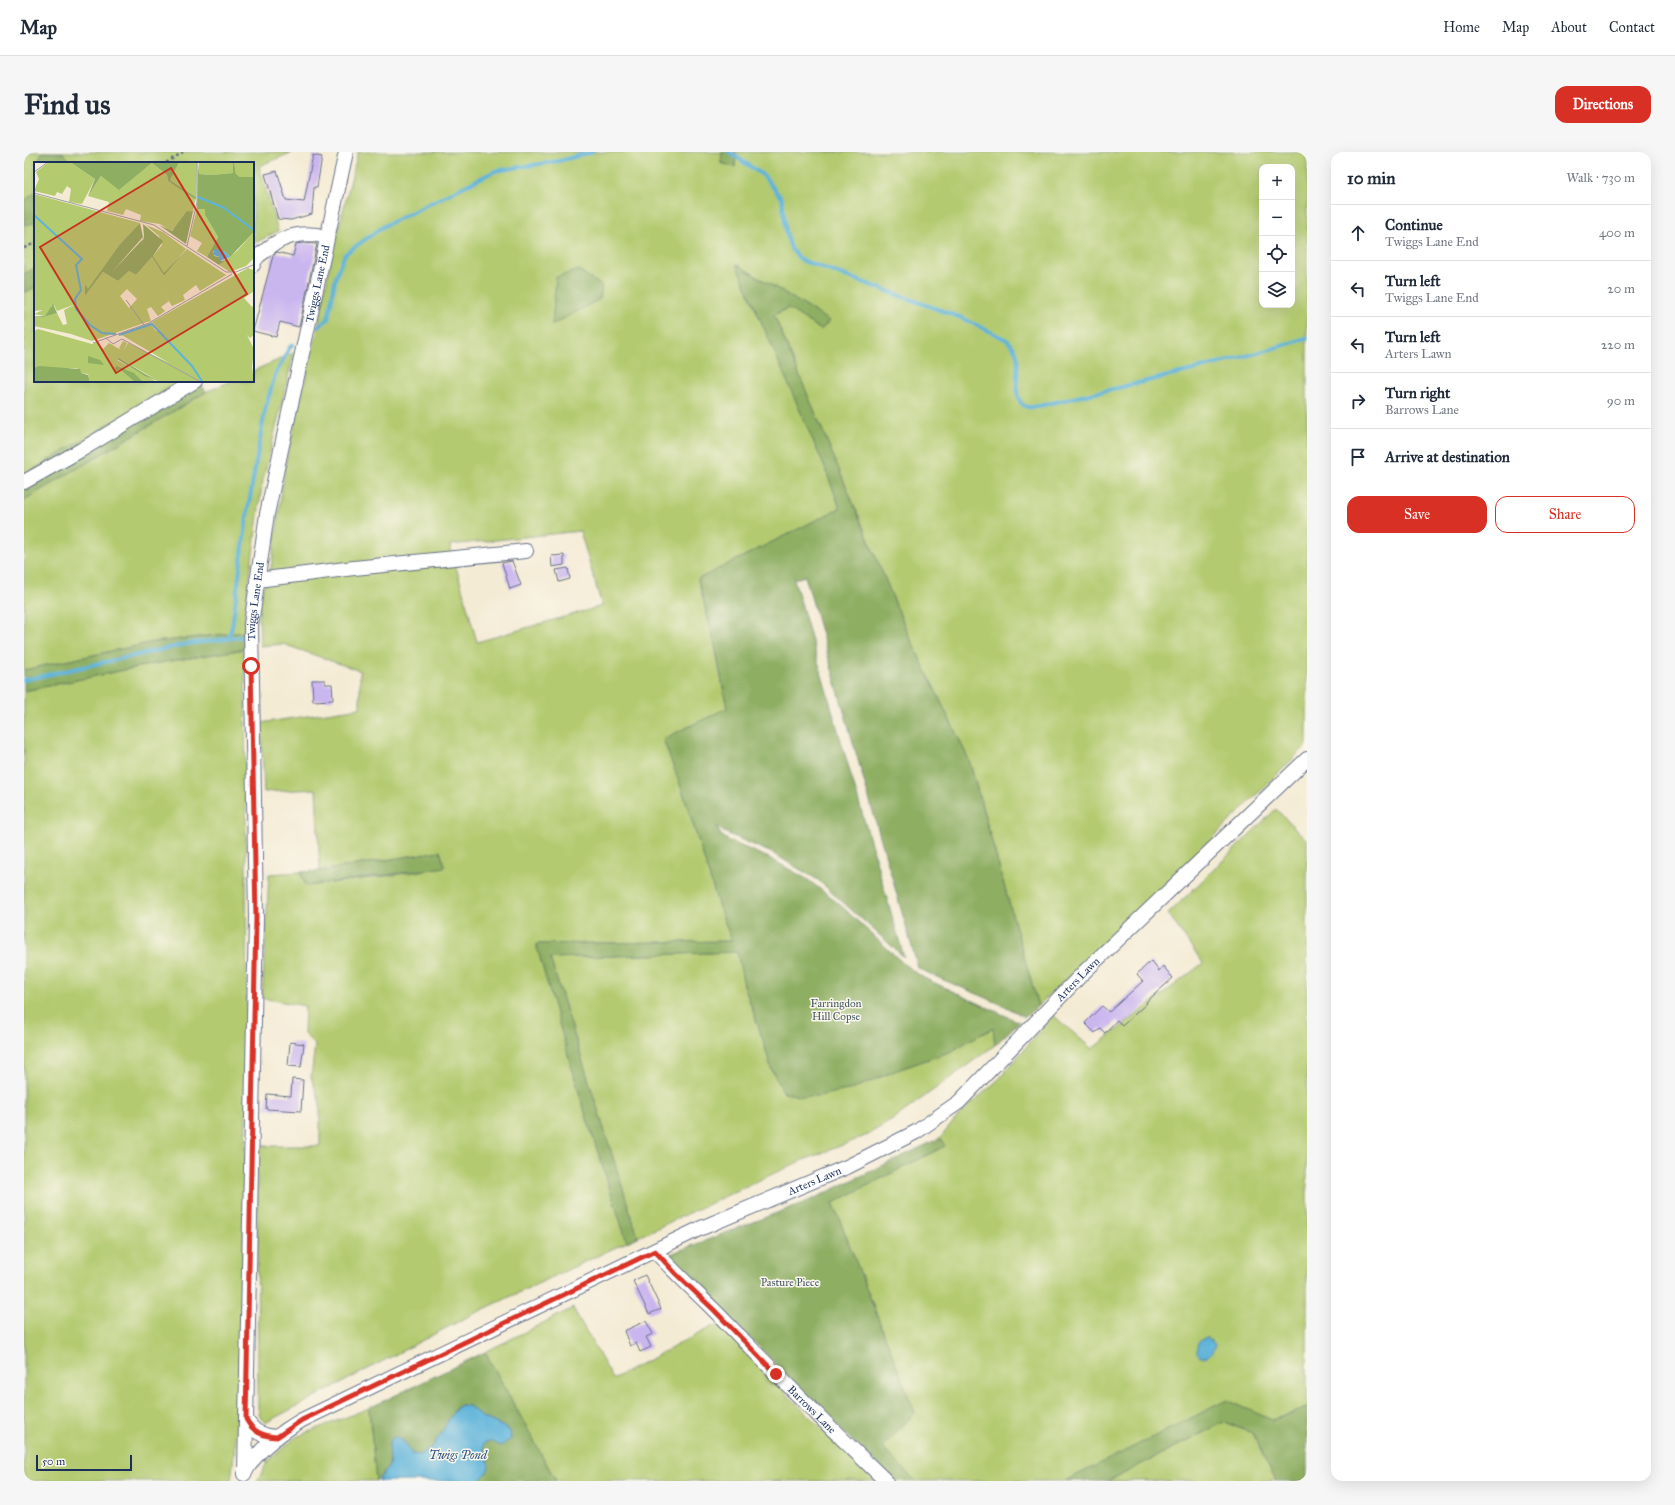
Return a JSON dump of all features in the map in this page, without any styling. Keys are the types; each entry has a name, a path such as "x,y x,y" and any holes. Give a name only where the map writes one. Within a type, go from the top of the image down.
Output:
{"street":[{"name":"Twiggs Lane End","path":"243,1477 246,1419 256,917 251,625 267,514 346,152"},
{"path":"254,262 255,259 275,242 291,236 306,234 327,237"},
{"path":"24,482 81,450 193,382"},
{"path":"257,580 354,568 526,551"},
{"name":"Arters Lawn","path":"243,1477 262,1450 277,1437 302,1420 699,1229 849,1166 916,1132 959,1102 1083,973 1307,759"},
{"name":"Barrows Lane","path":"655,1251 776,1374 886,1481"},
{"path":"246,1419 250,1428 256,1432 277,1437"}],"path":[{"path":"168,162 183,152"},
{"path":"24,248 34,243"}],"green space":[{"path":"24,152 293,152 259,166 278,231 254,243 254,162 34,162 34,269 24,274"},
{"path":"42,152 63,153 71,162 38,162"},
{"path":"358,152 722,152 721,163 735,167 736,152 1307,152 1307,745 1212,839 1038,1006 969,760 909,636 774,315 788,308 821,330 829,321 737,265 825,468 840,508 698,580 715,645 727,709 663,739 684,795 719,907 732,941 536,944 583,1106 627,1242 467,1317 265,1423 260,1417 258,1407 257,1146 320,1146 320,1103 311,1077 315,1045 304,1034 305,1006 262,998 269,874 300,872 307,886 445,867 440,851 320,871 316,789 264,792 261,723 360,708 360,671 283,644 260,646 259,614 263,588 271,568 286,461 318,327 331,258","holes":["580,531 602,606 477,642 450,545"]},
{"path":"722,152 736,152 735,167 721,163"},
{"path":"34,194 34,223 24,225 24,201"},
{"name":"Farringdon Hill Copse","path":"736,264 829,321 821,330 788,308 774,315 909,636 969,760 1038,1006 1025,1017 999,1003 918,968 805,576 794,579 904,957 818,880 772,853 724,832 716,826 721,835 729,841 769,858 807,879 837,902 905,965 924,978 1019,1022 995,1045 993,1028 952,1051 897,1070 853,1089 818,1096 801,1096 784,1093 771,1068 744,985 737,952 550,958 638,1237 627,1242 583,1106 536,944 732,941 719,907 684,795 663,739 727,708 715,645 698,579 840,508 825,468"},
{"path":"34,269 34,288 24,293 24,274"},
{"path":"579,270 602,286 600,299 552,325 556,277"},
{"path":"34,288 34,382 179,382 24,475 24,293"},
{"path":"294,353 262,485 245,613 245,632 154,642 24,670 24,500 206,392 229,382 254,382 254,371"},
{"path":"179,382 200,382 206,392 24,500 24,475"},
{"path":"245,632 245,649 153,664 24,691 24,670 154,642"},
{"path":"245,649 247,1063 243,1261 236,1438 231,1481 24,1481 24,691 153,664"},
{"path":"1276,809 1307,840 1307,1408 1272,1420 1227,1401 1065,1481 916,1481 881,1447 915,1413 833,1203 944,1146 940,1138 960,1114 999,1079 1053,1015 1092,1049 1203,963 1168,914"},
{"path":"440,851 445,867 306,886 300,872 320,871"},
{"path":"737,952 744,985 771,1068 784,1093 801,1096 853,1089 897,1070 952,1051 994,1028 995,1045 891,1121 863,1137 796,1163 638,1237 550,958"},
{"name":"Pasture Piece","path":"940,1138 945,1146 833,1203 915,1413 882,1447 916,1481 896,1481 846,1435 668,1255 813,1199"},
{"path":"573,1308 613,1379 717,1324 876,1481 556,1481 485,1352"},
{"path":"485,1352 556,1481 478,1481 487,1471 488,1457 483,1448 484,1443 511,1439 510,1431 482,1417 469,1406 460,1405 455,1409 434,1444 423,1454 412,1454 402,1440 393,1437 389,1442 389,1467 376,1481 369,1408"},
{"path":"1227,1400 1272,1420 1307,1408 1307,1481 1276,1481 1252,1433 1224,1422 1108,1481 1065,1481"},
{"path":"369,1408 376,1481 257,1481 268,1461 296,1437"},
{"path":"1224,1422 1252,1433 1276,1481 1108,1481"}],"water":[{"path":"1207,1337 1215,1344 1214,1347 1209,1355 1200,1357 1197,1353 1197,1346 1201,1339"},
{"name":"Twigs Pond","path":"460,1405 469,1406 482,1417 510,1431 511,1439 501,1446 490,1441 484,1443 489,1466 488,1470 478,1481 378,1481 389,1466 389,1442 393,1437 402,1440 412,1454 420,1454 427,1451 439,1437 449,1419"}],"building":[{"path":"313,155 322,157 317,187 314,187 312,214 291,220 278,219 265,174 277,171 286,200 304,202"},
{"path":"296,244 317,244 299,327 280,322 276,337 254,331 273,256 277,252 293,256"},
{"path":"564,555 564,565 552,567 551,556"},
{"path":"512,561 521,585 510,589 502,563"},
{"path":"568,568 570,579 559,582 556,570"},
{"path":"312,680 325,680 325,684 332,684 333,700 313,701"},
{"path":"1151,961 1159,971 1163,966 1173,978 1122,1026 1117,1020 1105,1033 1100,1028 1095,1033 1085,1023 1102,1006 1109,1012 1143,981 1137,974"},
{"path":"290,1042 304,1044 301,1067 288,1066"},
{"path":"292,1079 303,1080 301,1111 266,1109 267,1094 291,1096"},
{"path":"645,1275 661,1309 649,1314 633,1281"},
{"path":"646,1321 653,1334 646,1337 651,1347 640,1352 636,1343 630,1346 624,1331"}],"waterway":[{"path":"318,327 328,319 336,276 345,254 384,226 495,171 559,161 592,152"},
{"path":"729,152 764,176 782,199 786,231 791,249 801,260 962,318 1007,340 1012,345 1017,355 1017,392 1019,399 1022,404 1027,407 1039,406 1174,375 1307,338"},
{"path":"228,639 232,627 248,509 265,410 275,375 290,347 293,345"},
{"path":"24,680 187,644 249,636"}],"route":[{"path":"251,666 256,917 246,1419 250,1428 256,1432 277,1437 283,1431 302,1420 655,1251 776,1374"}]}
